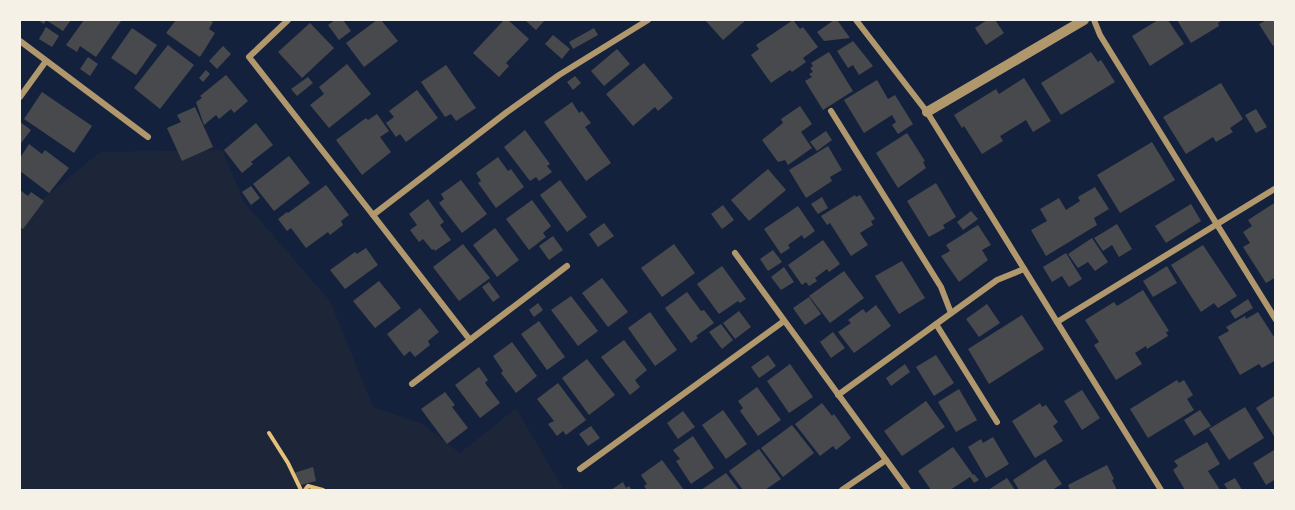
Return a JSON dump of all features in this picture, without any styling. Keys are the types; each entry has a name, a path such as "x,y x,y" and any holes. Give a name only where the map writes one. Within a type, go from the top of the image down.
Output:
{"street":[{"path":"285,20 249,57 470,340"},
{"path":"373,215 559,75 648,20"},
{"path":"856,20 927,112 1161,490"},
{"path":"927,112 1084,20"},
{"path":"1094,20 1100,35 1275,320"},
{"path":"20,41 148,137"},
{"path":"20,97 46,61"},
{"path":"831,111 941,287 951,313"},
{"path":"1057,322 1275,188"},
{"path":"735,254 908,490"},
{"path":"412,384 567,266"},
{"path":"838,395 997,280 1024,269"},
{"path":"580,469 784,321"},
{"path":"936,324 997,422"},
{"path":"842,490 886,460"}],"path":[{"path":"269,434 303,490 308,486 323,490"}],"shaded area":[{"path":"222,150 244,202 330,301 373,407 422,424 460,453 516,408 564,490 20,490 20,220 23,215 100,152"}],"building":[{"path":"46,20 71,20 63,31"},
{"path":"84,20 121,21 96,57 80,46 77,52 66,45"},
{"path":"176,20 213,22 209,29 215,33 200,57 166,33"},
{"path":"335,20 343,20 351,31 339,40 328,25"},
{"path":"377,20 381,20 398,41 364,67 346,43"},
{"path":"504,20 508,20 529,39 506,63 509,66 499,77 473,53"},
{"path":"525,20 545,20 536,30"},
{"path":"705,20 746,20 723,40"},
{"path":"793,20 800,29 803,27 818,47 803,58 806,62 771,83 751,55 759,49 756,45"},
{"path":"837,20 850,38 824,41 817,32"},
{"path":"987,20 995,20 1004,33 986,45 975,28"},
{"path":"1158,20 1168,20 1184,44 1150,66 1132,36"},
{"path":"1177,20 1223,20 1218,23 1219,26 1191,43"},
{"path":"1267,20 1276,20 1276,44 1273,46 1259,24"},
{"path":"310,23 334,48 302,78 278,52"},
{"path":"46,27 59,36 52,47 39,39"},
{"path":"132,28 157,45 136,75 111,58"},
{"path":"594,28 598,35 573,49 569,42"},
{"path":"553,35 570,49 562,59 545,44"},
{"path":"853,41 873,66 859,75 853,65 848,68 837,51"},
{"path":"168,45 194,65 160,109 134,88"},
{"path":"223,46 231,54 217,69 209,61"},
{"path":"617,49 630,64 604,86 591,71"},
{"path":"829,52 853,91 823,110 805,81 812,77 809,74 813,72 810,68 813,66 811,63"},
{"path":"1091,52 1098,62 1101,60 1115,82 1061,115 1041,83"},
{"path":"88,57 98,64 90,76 80,69"},
{"path":"644,63 673,98 658,111 655,107 633,126 606,94"},
{"path":"347,64 371,94 329,128 310,105 324,94 319,87"},
{"path":"446,65 476,108 456,121 451,114 445,117 421,82"},
{"path":"206,70 210,74 203,82 199,78"},
{"path":"226,75 248,101 234,113 231,109 219,119 216,115 204,125 196,102"},
{"path":"575,76 581,83 573,90 567,82"},
{"path":"308,77 313,83 297,96 291,89"},
{"path":"1024,78 1051,121 1033,132 1026,120 1000,136 1003,141 982,154 954,115 996,89 999,94"},
{"path":"877,80 888,99 895,95 913,124 898,134 892,125 896,122 892,115 864,133 844,100"},
{"path":"1221,83 1243,119 1230,128 1233,132 1216,142 1213,137 1186,154 1163,117"},
{"path":"417,90 438,118 406,142 400,134 396,137 386,123 394,117 389,111"},
{"path":"42,92 92,126 74,153 24,119"},
{"path":"572,102 579,113 582,111 591,123 585,127 611,163 586,181 544,122"},
{"path":"800,106 812,124 801,132 812,148 788,165 785,160 778,162 762,140 783,123 781,119"},
{"path":"195,107 213,147 182,161 167,128 181,122 177,115"},
{"path":"1256,109 1267,127 1256,133 1245,115"},
{"path":"377,114 389,131 380,137 391,152 362,175 336,140 366,118 368,120"},
{"path":"20,122 31,130 21,143 20,142"},
{"path":"256,123 273,145 251,162 253,164 242,173 224,150"},
{"path":"525,130 550,164 547,166 552,172 539,181 536,177 530,181 504,147"},
{"path":"826,131 832,140 817,151 810,142"},
{"path":"907,133 925,161 923,162 926,168 898,188 876,153"},
{"path":"1152,142 1175,180 1120,213 1097,175"},
{"path":"29,144 42,154 45,150 69,168 49,193 20,171 20,158"},
{"path":"828,146 842,170 830,177 832,181 806,198 789,170"},
{"path":"289,156 310,183 274,211 253,184"},
{"path":"498,157 508,171 511,169 524,187 496,208 478,183 481,181 476,173"},
{"path":"768,169 786,190 749,221 731,200"},
{"path":"461,180 487,214 462,233 439,203 444,199 441,194"},
{"path":"560,180 587,217 567,232 540,195"},
{"path":"936,183 956,217 943,225 945,228 929,237 907,201"},
{"path":"326,185 349,215 341,221 343,225 330,235 328,232 306,248 291,228 287,231 278,219"},
{"path":"251,186 260,198 251,205 242,192"},
{"path":"1095,187 1109,209 1094,218 1097,225 1046,256 1031,230 1047,221 1040,209 1059,198 1066,210 1080,201 1078,197"},
{"path":"20,190 28,196 31,192 44,201 23,229 20,227"},
{"path":"855,195 856,197 860,195 875,219 871,221 873,225 860,233 868,245 851,256 830,223 827,225 821,216"},
{"path":"822,197 828,208 818,214 811,204"},
{"path":"428,199 444,222 440,225 451,240 435,251 423,239 419,242 410,230 417,225 409,214"},
{"path":"532,200 551,226 543,233 546,237 529,250 506,219"},
{"path":"1276,202 1276,277 1266,283 1243,247 1250,243 1243,232 1252,226 1248,220"},
{"path":"1191,204 1201,221 1166,243 1155,226"},
{"path":"723,205 734,220 722,229 711,214"},
{"path":"798,206 815,231 804,239 802,235 788,245 790,248 781,254 764,229"},
{"path":"971,211 978,219 963,230 957,222"},
{"path":"604,223 614,236 598,247 589,234"},
{"path":"1117,224 1132,249 1119,257 1112,245 1103,251 1094,238"},
{"path":"978,225 991,245 982,250 988,260 959,282 941,256 950,251 946,245"},
{"path":"495,228 519,260 497,277 473,245"},
{"path":"553,236 563,250 549,260 539,246"},
{"path":"1092,238 1108,262 1095,271 1088,262 1078,268 1068,254"},
{"path":"823,240 840,264 829,272 827,269 815,278 817,281 809,286 806,282 802,285 788,265"},
{"path":"463,244 490,278 459,301 433,267"},
{"path":"674,244 695,273 662,297 641,268"},
{"path":"1203,245 1237,296 1218,308 1214,303 1201,312 1171,265"},
{"path":"366,248 378,265 345,289 330,270 355,252 357,254"},
{"path":"773,250 782,262 768,271 760,259"},
{"path":"1066,253 1082,279 1069,287 1062,276 1052,282 1043,267"},
{"path":"902,261 925,298 899,314 875,276"},
{"path":"722,266 746,299 740,303 738,301 719,314 697,284"},
{"path":"1167,266 1177,283 1153,297 1143,281"},
{"path":"784,267 794,282 781,290 771,277"},
{"path":"844,271 864,298 830,323 809,296"},
{"path":"602,278 628,312 608,327 582,293"},
{"path":"379,281 401,308 375,328 353,301"},
{"path":"489,282 500,297 493,302 482,287"},
{"path":"1143,290 1169,331 1166,332 1168,336 1147,349 1146,346 1135,353 1142,364 1116,380 1094,345 1099,342 1085,320 1114,302 1117,306"},
{"path":"687,292 701,311 704,310 714,323 696,336 698,338 691,343 665,308"},
{"path":"571,296 598,331 578,346 551,310"},
{"path":"809,297 821,314 805,325 793,308"},
{"path":"1248,299 1253,308 1235,319 1230,311"},
{"path":"538,303 543,310 534,317 529,310"},
{"path":"987,304 1000,323 979,337 966,319"},
{"path":"876,305 891,326 854,353 838,332 851,323 848,320 863,309 866,313"},
{"path":"420,308 439,332 428,341 430,345 415,357 410,351 404,356 387,334"},
{"path":"739,311 751,327 735,339 723,323"},
{"path":"650,312 677,350 655,366 628,328"},
{"path":"1258,312 1276,340 1276,360 1262,368 1259,364 1240,375 1218,337 1229,331 1226,327 1245,316 1246,319"},
{"path":"1022,315 1044,349 989,384 968,349"},
{"path":"539,321 565,357 547,370 521,334"},
{"path":"721,324 733,340 722,349 709,332"},
{"path":"833,332 845,348 831,358 820,342"},
{"path":"624,340 647,370 635,380 640,387 630,395 601,357"},
{"path":"512,342 537,376 516,393 501,373 503,371 493,356"},
{"path":"768,355 776,366 759,378 751,367"},
{"path":"936,355 954,383 934,396 916,367"},
{"path":"587,359 615,395 589,415 562,378"},
{"path":"790,364 813,397 789,413 767,381"},
{"path":"905,364 910,372 891,386 886,378"},
{"path":"479,367 488,380 485,383 500,403 480,418 455,385"},
{"path":"1177,380 1179,383 1184,380 1193,395 1187,399 1194,410 1148,438 1130,409"},
{"path":"558,383 586,420 566,435 563,431 557,436 548,424 554,421 537,399"},
{"path":"757,387 781,420 758,436 740,411 743,408 738,401"},
{"path":"959,389 977,420 956,432 938,402"},
{"path":"1082,390 1100,418 1082,430 1064,401"},
{"path":"445,392 455,405 452,407 468,428 447,444 421,409"},
{"path":"1276,395 1276,439 1256,408"},
{"path":"926,401 945,427 902,456 884,431"},
{"path":"822,403 832,416 834,414 851,438 836,450 833,446 820,456 795,424"},
{"path":"1040,403 1042,407 1046,405 1058,422 1053,426 1063,441 1035,458 1012,421"},
{"path":"1245,407 1264,438 1229,460 1209,429"},
{"path":"723,410 747,444 726,459 702,425"},
{"path":"1200,410 1211,426 1194,436 1184,420"},
{"path":"683,411 695,427 678,439 667,423"},
{"path":"792,425 814,453 783,477 761,448"},
{"path":"591,426 600,438 588,446 579,434"},
{"path":"693,436 714,468 691,484 676,461 680,459 673,450"},
{"path":"993,437 1009,464 986,478 968,447 981,439 983,443"},
{"path":"1207,442 1220,464 1208,471 1220,490 1185,490 1173,470 1178,466 1174,461"},
{"path":"953,447 979,480 974,483 970,477 950,490 931,490 918,471"},
{"path":"759,449 781,479 765,490 743,490 729,471"},
{"path":"1274,450 1276,479 1266,485 1253,463"},
{"path":"1045,459 1062,484 1052,490 1019,490 1013,480"},
{"path":"662,460 684,490 647,490 644,486 647,484 641,475"},
{"path":"1107,465 1117,490 1070,490 1068,485"},
{"path":"313,467 316,481 297,486 294,473"},
{"path":"726,473 739,490 701,490"},
{"path":"1007,478 1015,490 988,490"},
{"path":"1235,478 1242,490 1228,490 1224,484"},
{"path":"623,482 626,488 629,486 632,490 611,490"}]}
